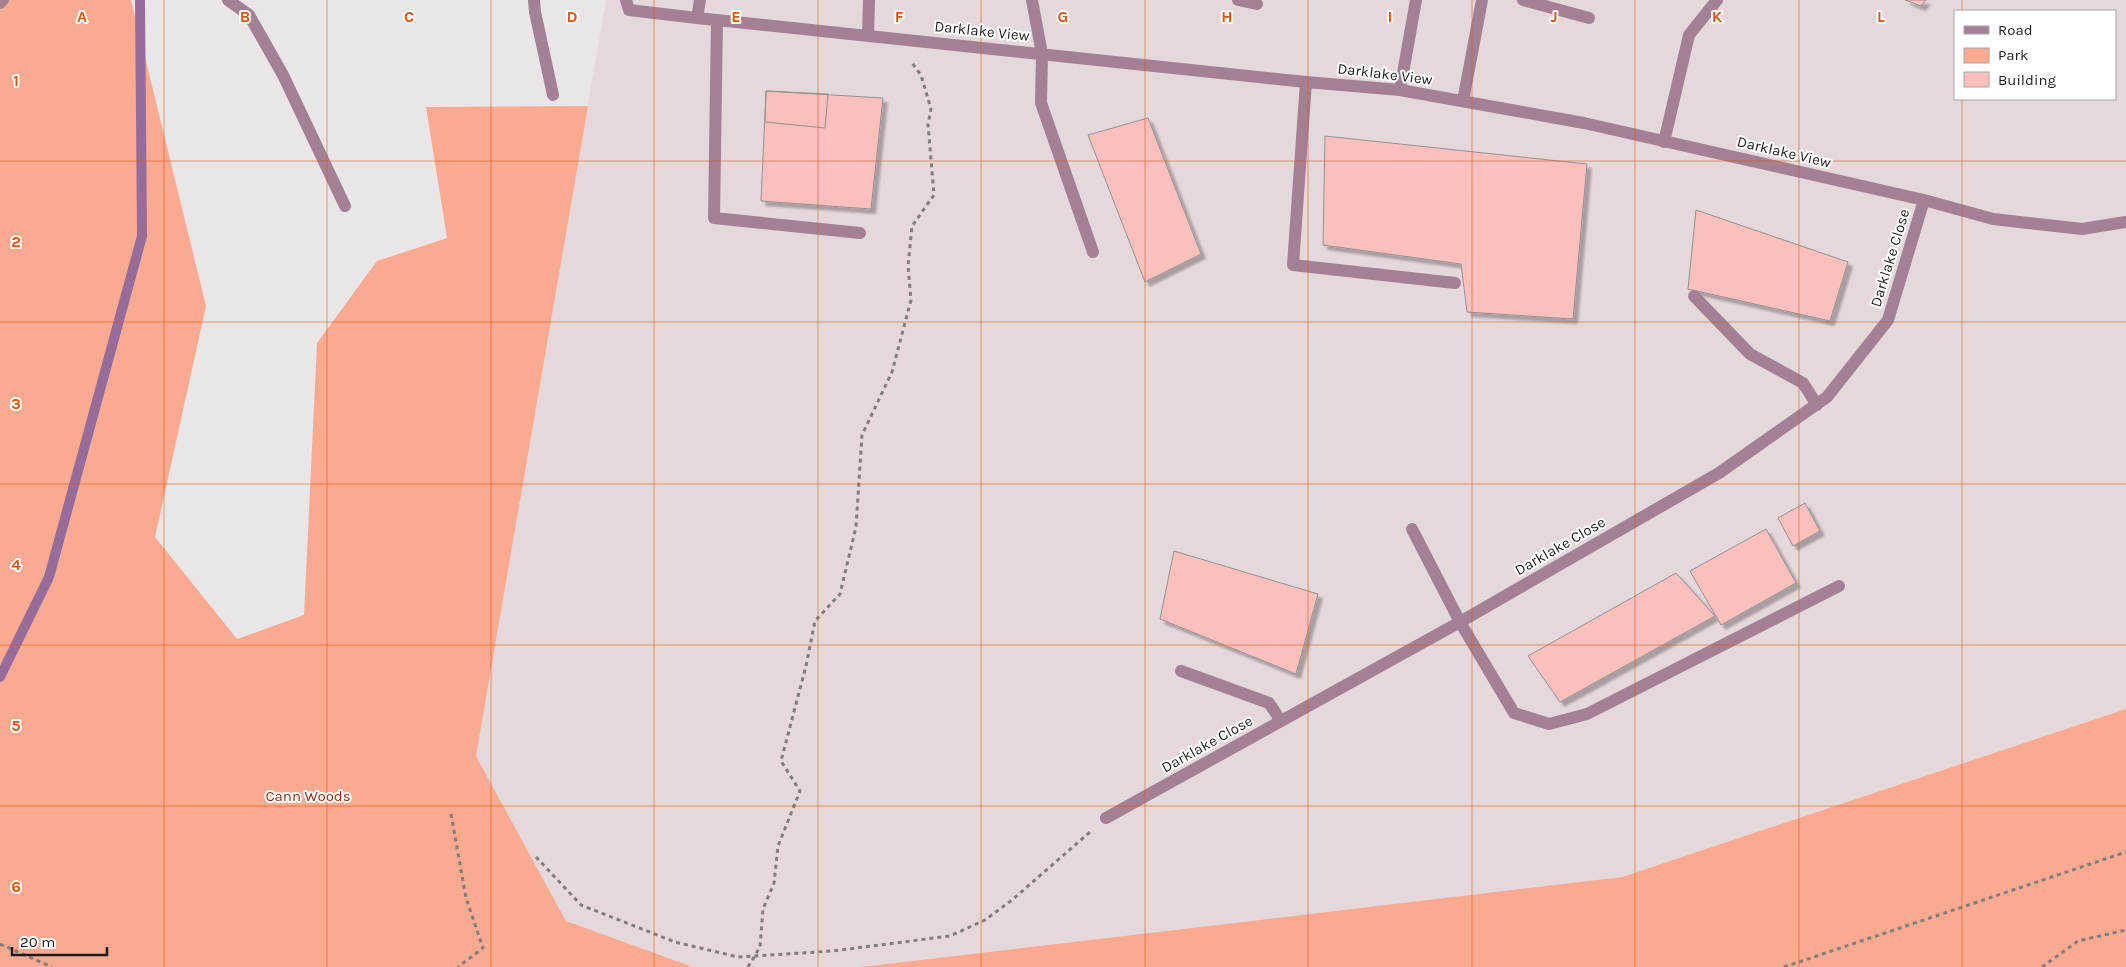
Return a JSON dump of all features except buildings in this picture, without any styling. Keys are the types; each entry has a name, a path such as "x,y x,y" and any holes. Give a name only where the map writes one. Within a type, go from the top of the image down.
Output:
{"street":[{"path":"0,3 3,0"},
{"path":"228,0 250,15 283,74 345,206"},
{"path":"534,0 553,94"},
{"path":"697,18 700,0"},
{"path":"868,36 869,0"},
{"path":"1032,0 1042,54 1041,103 1093,252"},
{"path":"1238,0 1257,4"},
{"path":"1400,90 1416,0"},
{"path":"1462,101 1482,0"},
{"path":"1524,0 1589,18"},
{"path":"1664,142 1689,34 1717,0"},
{"name":"Darklake View","path":"627,5 697,18 1306,82 1400,90 1584,123 1924,200 1993,219 2082,229 2126,222"},
{"path":"717,20 714,218 860,233"},
{"path":"1306,82 1293,265 1455,283"},
{"name":"Darklake Close","path":"1106,818 1460,622 1719,473 1817,405 1827,397 1888,320 1924,200"},
{"path":"1694,296 1750,354 1802,384 1817,405"},
{"path":"1412,529 1460,622 1514,713 1549,724 1587,714 1839,586"},
{"path":"1181,670 1269,703 1281,721"}],"path":[{"path":"748,967 760,947 763,909 774,883 778,846 800,791 781,761 806,666 815,620 840,594 856,527 862,435 892,372 910,300 908,266 912,226 934,195 928,124 931,109 921,75 893,39"},
{"path":"451,814 466,898 483,948 458,967"},
{"path":"536,857 581,905 675,942 738,957 832,951 950,936 985,920 1012,900 1106,818"},
{"path":"1784,967 2126,852"},
{"path":"2042,967 2078,941 2126,930"},
{"path":"0,944 52,967"}],"shaded area":[{"path":"606,0 2126,0 2126,709 1622,877 861,967 693,967 566,921 476,756"}],"green space":[{"name":"Cann Woods","path":"0,0 131,0 206,306 155,537 237,639 304,615 317,343 377,261 447,238 426,107 588,106 476,756 566,921 693,967 0,967"},
{"path":"2126,709 2126,967 861,967 1622,877"}],"waterway":[{"path":"0,677 49,577 142,236 140,0"}]}
